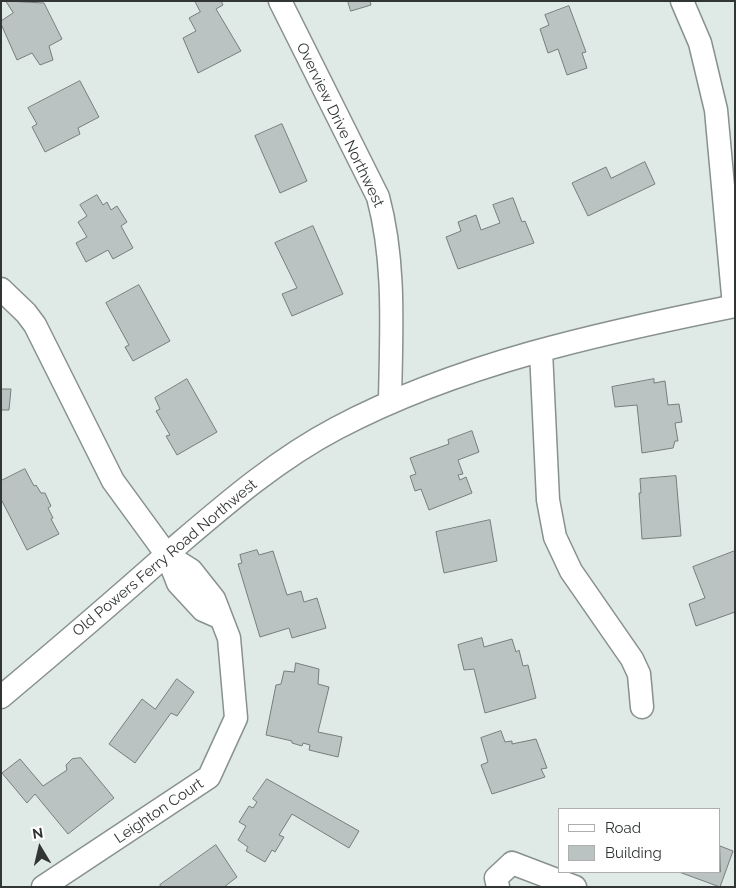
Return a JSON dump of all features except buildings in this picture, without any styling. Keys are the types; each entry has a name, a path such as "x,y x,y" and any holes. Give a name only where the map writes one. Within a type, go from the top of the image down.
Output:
{"street":[{"name":"Overview Drive Northwest","path":"280,1 378,197 387,229 391,262 390,402"},
{"path":"682,1 700,43 716,110 734,306"},
{"path":"1,289 26,313 35,325 113,480 167,555"},
{"name":"Old Powers Ferry Road Northwest","path":"1,697 216,511 272,469 335,429 390,402 541,351 636,326 734,306"},
{"path":"541,351 548,500 555,537 571,571 632,659 639,674 642,707"},
{"name":"Leighton Court","path":"43,887 209,777 236,718 229,638 219,617 214,599 191,570 167,555"},
{"path":"498,887 496,878 512,863 574,887"}]}
